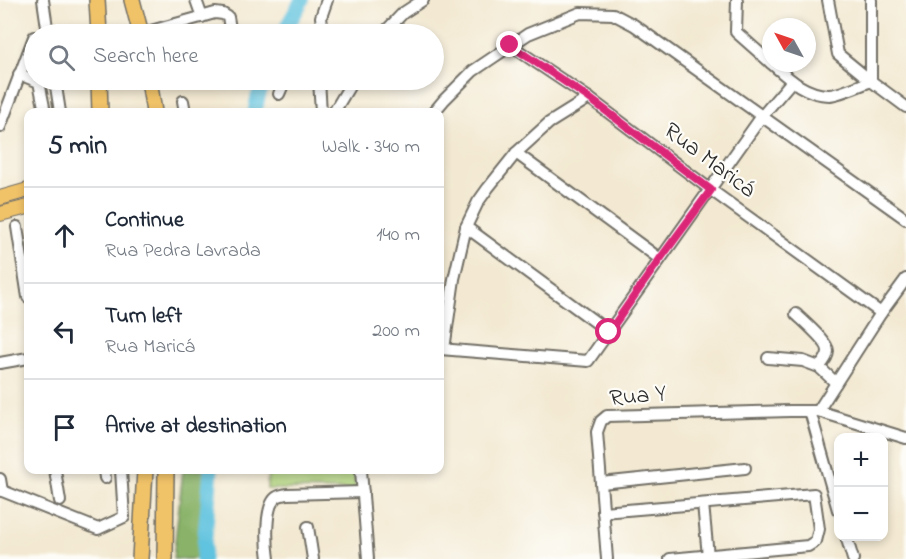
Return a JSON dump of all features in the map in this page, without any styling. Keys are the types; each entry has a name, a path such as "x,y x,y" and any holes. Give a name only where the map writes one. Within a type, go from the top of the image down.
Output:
{"highway":[{"path":"97,0 98,24"},
{"path":"132,0 138,24"},
{"path":"99,90 100,108"},
{"path":"151,90 153,108"},
{"path":"140,559 146,474"},
{"path":"165,559 166,474"}],"main road":[{"path":"0,198 24,191"},
{"path":"0,214 24,208"}],"street":[{"path":"43,0 47,24"},
{"path":"196,0 202,17"},
{"path":"321,24 321,17 327,0"},
{"path":"393,24 409,3 423,0"},
{"path":"737,0 736,32 762,55"},
{"path":"828,0 838,54 906,107"},
{"path":"871,0 871,81"},
{"path":"177,24 215,13 228,17 229,24"},
{"path":"437,108 473,71 528,34 580,13 613,14 634,25 906,219"},
{"name":"Rua Maricá","path":"510,45 589,98 880,313"},
{"path":"1,120 24,63"},
{"path":"782,72 807,91 830,95 871,81"},
{"path":"20,74 24,76"},
{"path":"444,349 588,361 762,116 792,81"},
{"path":"41,90 44,108"},
{"path":"57,90 59,108"},
{"path":"279,94 281,90"},
{"path":"320,90 321,108"},
{"path":"336,108 347,90"},
{"path":"444,337 466,227 478,202 516,153 549,123 589,98"},
{"path":"183,101 184,108"},
{"path":"516,153 660,259"},
{"path":"17,227 24,272"},
{"path":"466,227 609,332"},
{"path":"814,411 836,383 880,313 906,279"},
{"path":"796,314 827,345 828,353 825,361 819,367"},
{"path":"768,358 803,361 819,367 836,383"},
{"path":"0,363 24,359"},
{"path":"814,411 906,438"},
{"path":"814,411 834,494"},
{"name":"Rua Y","path":"607,559 597,432 601,421 606,416 814,411"},
{"path":"601,483 745,468"},
{"path":"56,474 60,501"},
{"path":"0,479 1,491 98,529 124,517 121,474"},
{"path":"361,474 368,559"},
{"path":"269,559 268,518 271,504 277,497 287,494 363,492"},
{"path":"603,512 814,494 819,529 816,541 808,546 670,559"},
{"path":"703,504 708,556"},
{"path":"308,527 313,559"},
{"path":"847,541 853,559"}],"green space":[{"path":"183,474 210,474 200,559 173,559"},
{"path":"268,474 354,474 356,490 267,489"}],"waterway":[{"path":"289,24 302,0"},
{"path":"256,108 260,90"},
{"path":"203,559 211,474"}],"route":[{"path":"510,45 589,98 711,190 609,332"}]}
